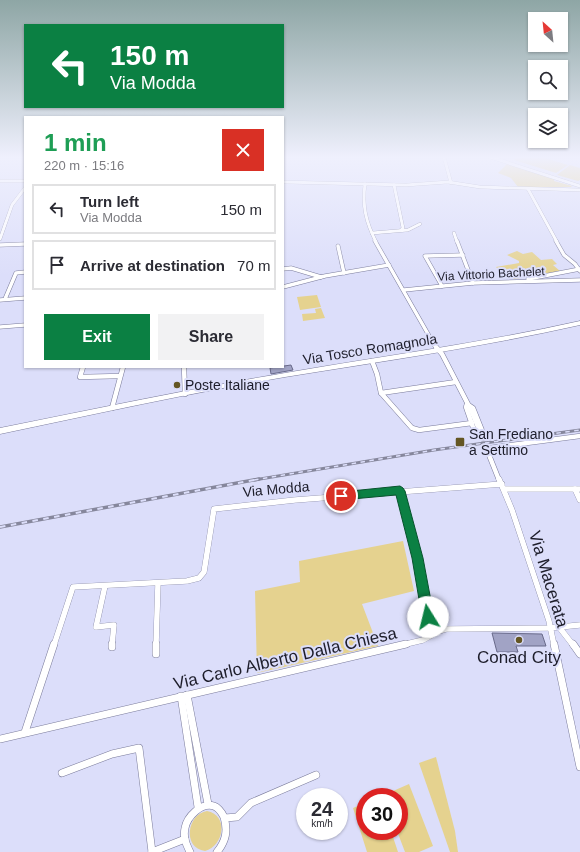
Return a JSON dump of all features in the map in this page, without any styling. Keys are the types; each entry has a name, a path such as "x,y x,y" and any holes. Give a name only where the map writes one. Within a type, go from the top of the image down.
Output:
{"main road":[{"name":"Via Tosco Romagnola","path":"0,431 186,394 439,350 580,323"}],"street":[{"path":"0,239 8,211 17,197"},
{"path":"364,197 363,206 372,233 431,339 439,350 471,410 480,432"},
{"path":"396,197 403,228 402,230"},
{"path":"532,197 564,255 580,270"},
{"path":"372,233 410,229 420,224"},
{"path":"454,233 472,283"},
{"path":"0,245 24,244"},
{"path":"338,246 344,273"},
{"path":"442,286 425,256 463,255"},
{"path":"284,287 321,277 389,265"},
{"path":"284,269 291,268 321,277"},
{"path":"515,282 580,270"},
{"path":"5,300 16,272 24,272"},
{"name":"Via Vittorio Bachelet","path":"404,290 472,283 580,280"},
{"path":"0,300 24,298"},
{"path":"0,327 24,325"},
{"path":"372,361 381,392 412,428 419,430 472,423"},
{"path":"83,368 80,377 120,376"},
{"path":"112,408 122,368"},
{"path":"184,368 186,394"},
{"path":"381,392 456,382"},
{"path":"467,404 473,408 483,433 476,433 467,404"},
{"name":"Via Macerata","path":"580,436 488,449 539,589 550,628 580,767"},
{"name":"Via Modda","path":"26,732 73,588 187,581 201,577 204,572 214,509 400,491 502,484 527,490 577,489"},
{"path":"577,489 580,500"},
{"path":"400,491 417,558 431,635"},
{"path":"156,654 158,583"},
{"path":"105,586 96,626 114,625 112,647"},
{"name":"Via Carlo Alberto Dalla Chiesa","path":"26,732 396,647 423,640 446,629 550,628 580,625"},
{"path":"559,627 580,654"},
{"path":"184,696 208,804"},
{"path":"184,696 198,808"},
{"path":"0,739 26,732"},
{"path":"62,773 114,754 133,748 138,748 152,852 185,839"},
{"path":"225,818 237,817 251,803 316,775"},
{"path":"190,852 185,839 184,830 187,821 191,814 198,808 208,804 218,808 225,818 227,828 226,838 217,852"}],"shaded area":[{"path":"517,251 523,254 532,252 541,260 552,259 557,264 553,265 560,271 514,279 508,273 503,274 496,267 519,263 519,261 507,255"},
{"path":"317,295 321,307 300,310 297,297"},
{"path":"321,308 325,318 303,321 302,314 316,313 315,309"},
{"path":"403,541 414,591 362,604 378,646 257,673 255,591 300,582 299,561"},
{"path":"436,757 455,831 458,852 450,852 419,763"},
{"path":"409,784 433,846 419,852 405,852 400,840 408,840 408,788 400,788"},
{"path":"356,807 356,817 353,808"},
{"path":"207,811 219,818 221,831 220,837 216,843 205,851 198,849 193,844 190,838 190,831 195,818 200,813"},
{"path":"363,840 394,840 398,852 367,852"}],"building":[{"path":"291,365 293,370 271,374 270,368 284,368 284,366"},
{"name":"Conad City","path":"492,633 542,634 546,646 516,646 518,652 497,652"}],"tunnel":[{"path":"480,432 487,450"}],"railway":[{"path":"254,480 434,450 580,430"},
{"path":"0,527 259,479"}],"place":[{"name":"Poste Italiane","path":"177,385"},
{"name":"San Frediano a Settimo","path":"460,442"},
{"name":"Conad City","path":"519,640"}],"route":[{"path":"341,496 400,491 414,542 428,617"}]}
